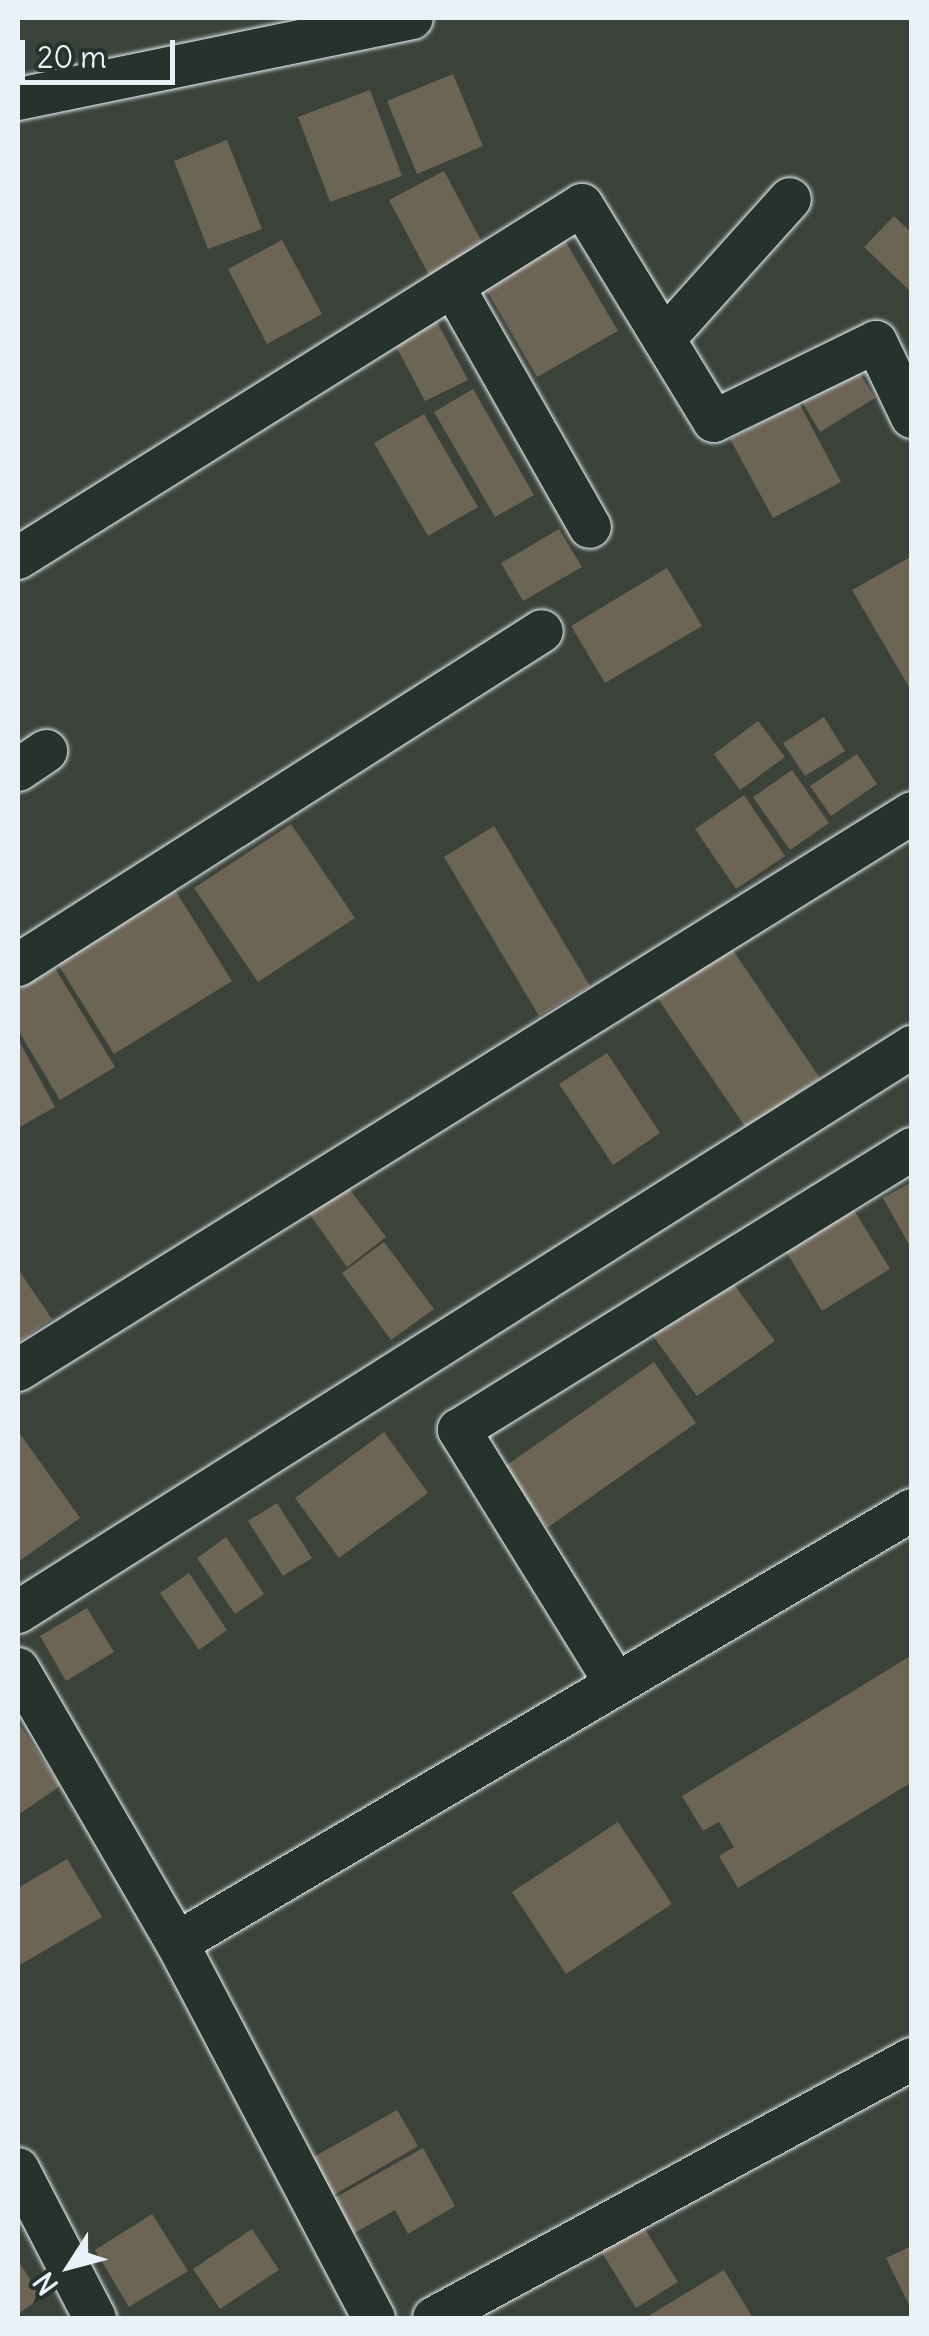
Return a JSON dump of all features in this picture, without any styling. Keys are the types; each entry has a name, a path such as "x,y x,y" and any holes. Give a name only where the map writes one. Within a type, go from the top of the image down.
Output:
{"street":[{"path":"18,99 412,18"},
{"path":"664,340 790,198"},
{"path":"18,558 582,206 714,421 876,342 912,418"},
{"path":"453,286 590,527"},
{"path":"18,966 542,631"},
{"path":"18,1370 912,813"},
{"path":"18,1612 912,1047"},
{"path":"616,1684 458,1430 912,1148"},
{"path":"176,1943 912,1510"},
{"path":"18,1669 176,1943 374,2318"},
{"path":"434,2318 912,2058"},
{"path":"18,2170 95,2318"}],"building":[{"path":"453,74 483,146 417,174 387,101"},
{"path":"370,90 402,176 330,202 298,117"},
{"path":"227,140 262,229 208,249 174,161"},
{"path":"444,171 484,246 429,275 389,200"},
{"path":"894,216 912,233 912,293 864,247"},
{"path":"563,237 618,331 537,377 483,284"},
{"path":"282,240 322,314 267,344 228,269"},
{"path":"433,314 468,380 425,401 391,337"},
{"path":"856,367 875,398 820,432 801,400"},
{"path":"473,389 534,495 495,517 434,412"},
{"path":"799,403 841,482 773,518 730,439"},
{"path":"424,414 478,507 428,536 374,443"},
{"path":"559,529 582,567 523,601 501,563"},
{"path":"912,556 912,692 852,590"},
{"path":"667,568 702,626 605,683 571,626"},
{"path":"824,717 845,751 805,776 783,743"},
{"path":"758,721 785,757 740,790 714,754"},
{"path":"857,754 877,784 831,816 810,786"},
{"path":"792,770 829,823 790,850 753,797"},
{"path":"744,795 785,856 736,889 695,829"},
{"path":"291,824 355,918 258,982 194,888"},
{"path":"494,826 590,986 539,1016 444,857"},
{"path":"172,885 232,981 114,1054 54,958"},
{"path":"730,946 820,1078 746,1128 656,996"},
{"path":"55,968 115,1067 60,1100 18,1030 18,990"},
{"path":"18,1039 55,1107 18,1128"},
{"path":"607,1053 660,1133 613,1165 559,1084"},
{"path":"344,1182 386,1237 347,1267 306,1209"},
{"path":"912,1182 912,1250 883,1198"},
{"path":"849,1202 890,1269 822,1311 781,1243"},
{"path":"384,1242 434,1309 391,1340 342,1273"},
{"path":"18,1274 52,1319 18,1342"},
{"path":"728,1276 775,1341 697,1396 650,1332"},
{"path":"654,1362 696,1423 547,1528 504,1467"},
{"path":"18,1431 80,1518 18,1562"},
{"path":"384,1432 428,1493 339,1558 295,1498"},
{"path":"277,1503 312,1558 283,1576 248,1521"},
{"path":"226,1537 264,1594 235,1614 197,1558"},
{"path":"189,1573 227,1630 199,1650 160,1593"},
{"path":"87,1608 114,1652 66,1681 40,1636"},
{"path":"912,1655 912,1782 738,1888 719,1856 734,1847 719,1822 703,1831 682,1796"},
{"path":"18,1722 60,1786 18,1815"},
{"path":"618,1822 672,1904 566,1974 512,1892"},
{"path":"67,1859 102,1917 18,1966 18,1888"},
{"path":"397,2110 418,2146 315,2206 294,2168"},
{"path":"423,2148 455,2206 408,2234 395,2210 337,2243 317,2208"},
{"path":"635,2213 678,2282 636,2308 593,2238"},
{"path":"152,2214 188,2271 129,2307 95,2250"},
{"path":"252,2229 279,2270 220,2309 193,2269"},
{"path":"912,2246 912,2311 886,2258"},
{"path":"18,2261 42,2297 18,2314"},
{"path":"724,2270 753,2318 645,2318"}]}
